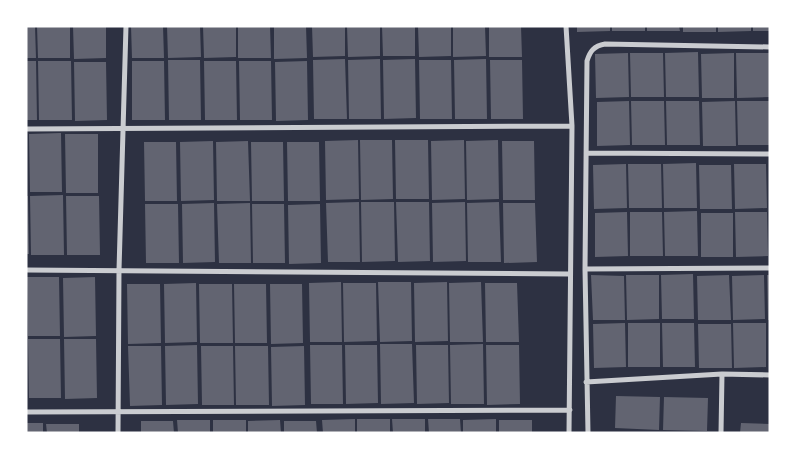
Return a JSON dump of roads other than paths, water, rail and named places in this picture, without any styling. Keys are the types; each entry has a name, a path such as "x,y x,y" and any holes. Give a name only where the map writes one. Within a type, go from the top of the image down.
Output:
{"street":[{"path":"118,433 118,270 126,26"},
{"path":"566,26 572,126 569,274 569,433"},
{"path":"588,433 585,269 587,61 593,49 605,44 770,47"},
{"path":"26,129 124,130 572,126"},
{"path":"586,152 770,154"},
{"path":"585,269 770,268"},
{"path":"26,270 569,274"},
{"path":"586,382 722,374 770,374"},
{"path":"721,433 722,374"},
{"path":"26,412 570,410"}]}
